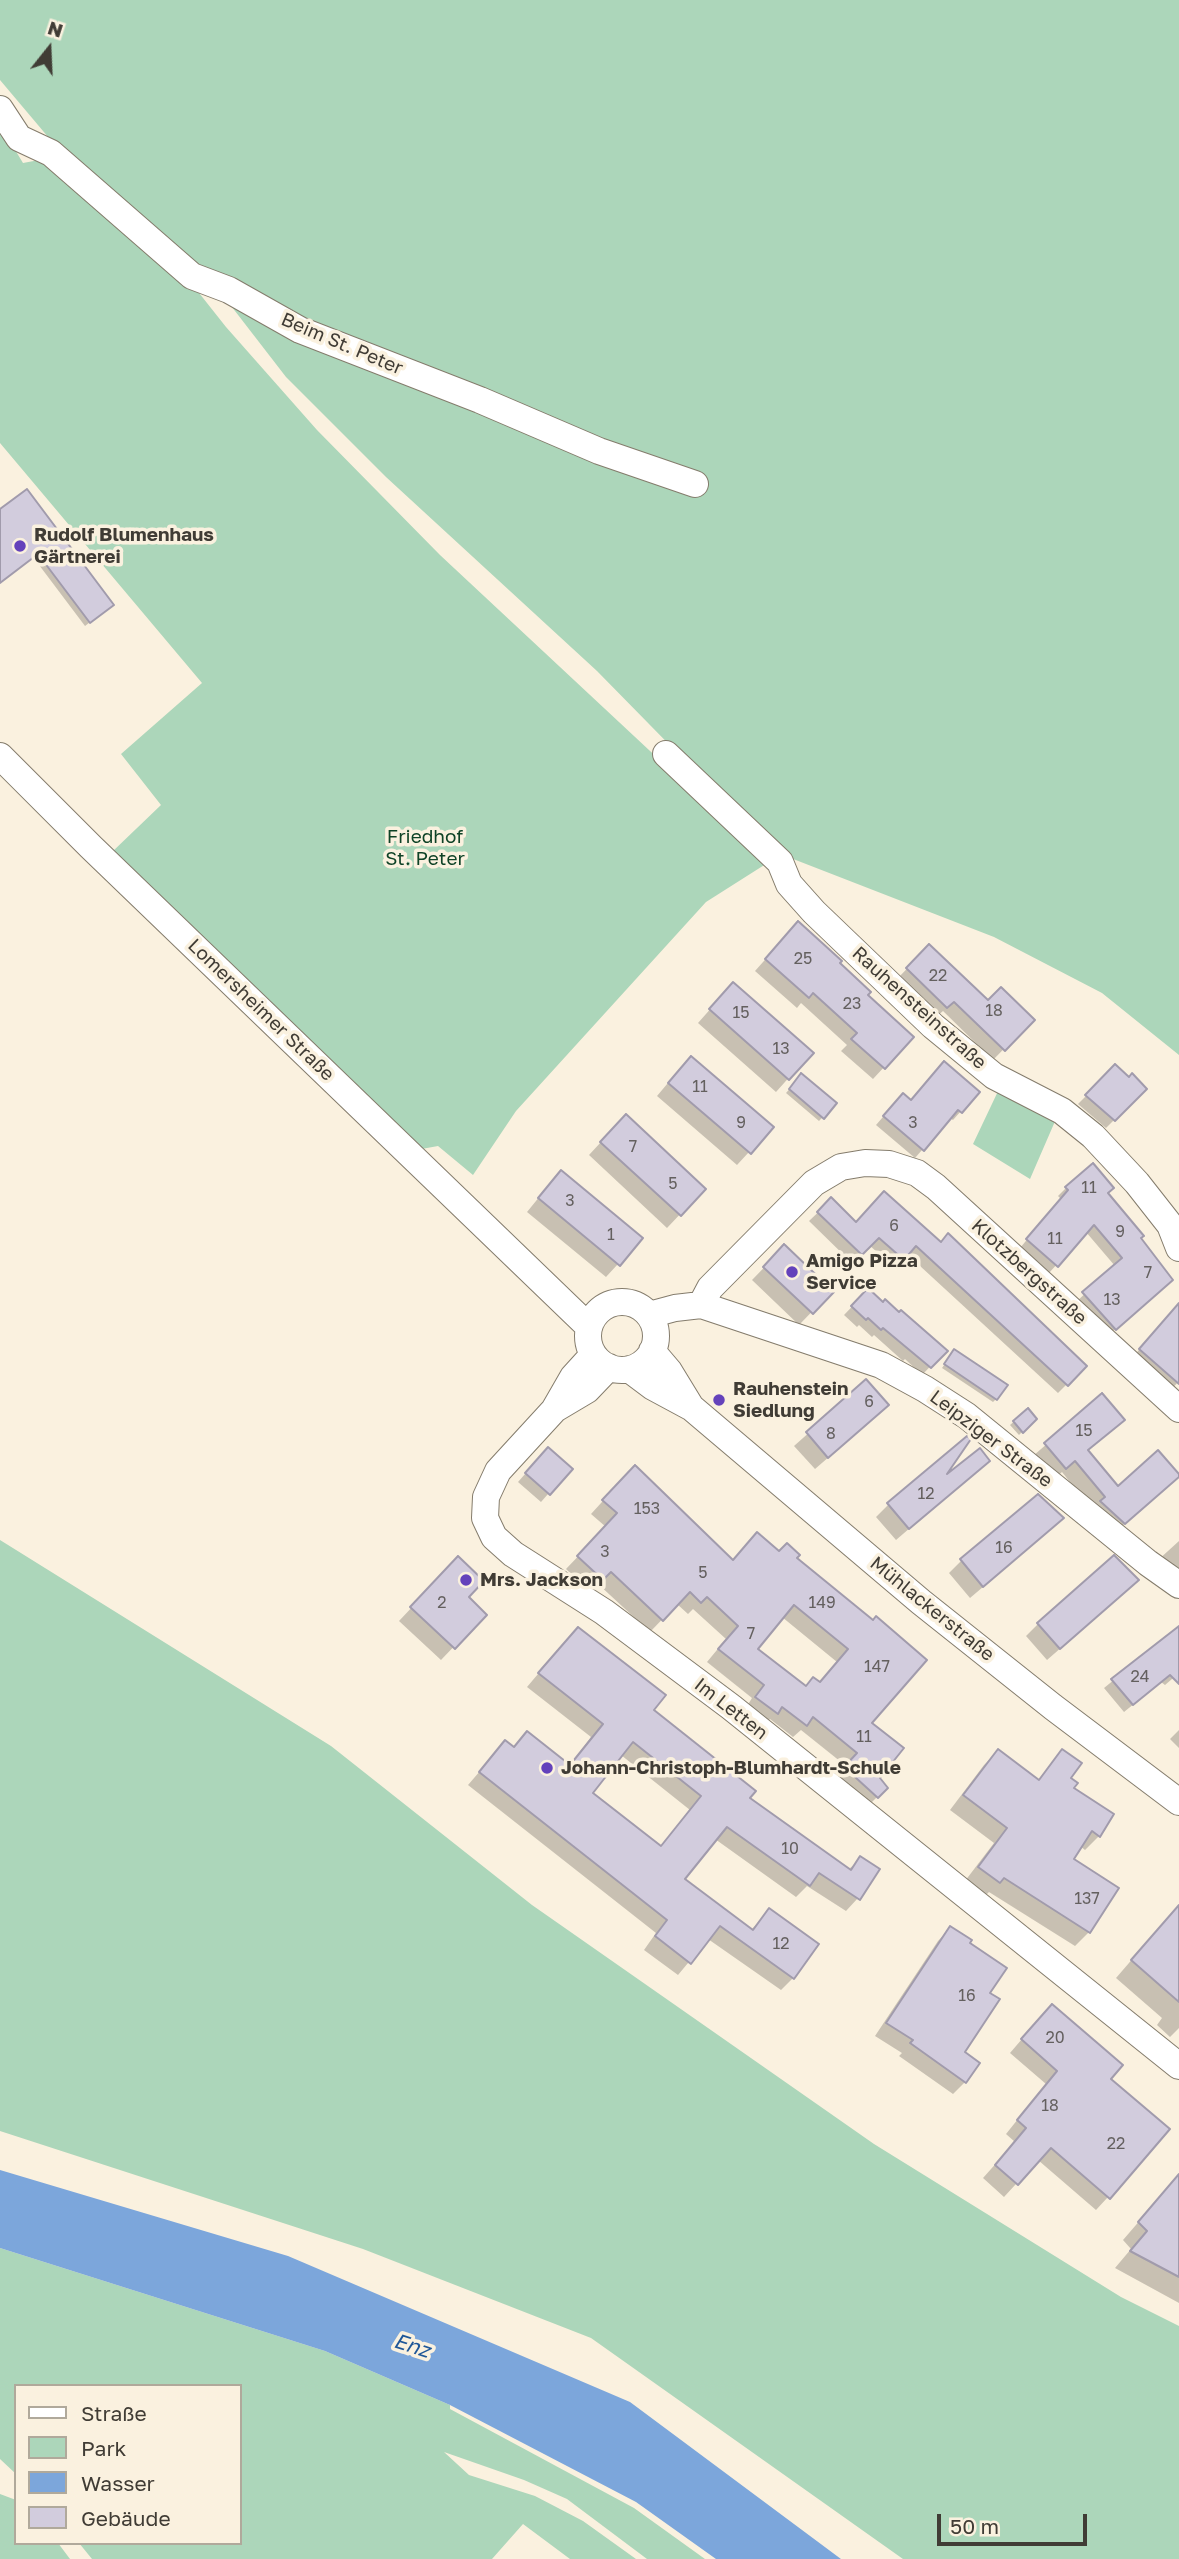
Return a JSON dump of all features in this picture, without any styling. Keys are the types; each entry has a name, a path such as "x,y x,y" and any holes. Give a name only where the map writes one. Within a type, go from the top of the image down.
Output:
{"street":[{"name":"Beim St. Peter","path":"0,109 19,138 51,152 192,276 229,290 300,330 480,400 599,451 695,484"},
{"name":"Rauhensteinstraße","path":"666,754 780,862 789,884 814,912 933,1026 994,1076 1062,1111 1093,1136 1137,1183 1176,1232"},
{"name":"Lomersheimer Straße","path":"0,756 589,1327"},
{"name":"Klotzbergstraße","path":"701,1305 710,1288 814,1183 841,1167 865,1163 889,1164 917,1173 936,1187 1179,1409"},
{"name":"Lomersheimer Straße","path":"524,1263 606,1306"},
{"path":"615,1303 634,1304 649,1315 655,1333 652,1351 646,1359 610,1364 589,1346 589,1327 598,1311 606,1306 615,1303"},
{"path":"649,1315 701,1305"},
{"name":"Leipziger Straße","path":"701,1305 881,1365 925,1389 967,1416 1148,1563 1179,1585"},
{"name":"Mühlackerstraße","path":"652,1351 669,1371 692,1408"},
{"name":"Mühlackerstraße","path":"610,1364 692,1408 931,1610 1179,1802"},
{"name":"Im Letten","path":"610,1364 573,1377 554,1410 498,1471 486,1497 485,1518 494,1536 513,1554 604,1612 730,1707 1179,2066"}],"green space":[{"path":"0,0 1179,0 1179,1055 1102,993 994,937 788,857 701,777 597,671 386,477 286,377 201,267 54,144 0,80"},
{"name":"Friedhof St. Peter","path":"0,125 23,163 50,158 188,279 226,327 317,430 440,555 769,862 706,902 516,1111 473,1175 438,1146 416,1150 112,852 161,805 121,754 202,683 0,443"},
{"path":"1000,1087 1056,1119 1030,1179 973,1144"},
{"path":"0,1540 331,1746 532,1905 874,2144 1121,2297 1179,2326 1179,2559 903,2559 591,2338 363,2249 0,2131"},
{"path":"0,2248 325,2351 450,2405 450,2409 634,2508 705,2559 647,2559 567,2499 524,2480 444,2452 469,2475 535,2496 583,2521 636,2559 570,2559 523,2524 492,2559 92,2559 81,2545 242,2545 242,2384 14,2384 14,2472 0,2459"},
{"path":"0,2494 14,2499 14,2545 60,2545 70,2559 0,2559"}],"water":[{"name":"Enz","path":"0,2170 288,2256 630,2402 841,2559 716,2559 636,2502 450,2405 325,2351 0,2248"}],"building":[{"path":"27,489 114,605 90,623 38,554 0,583 0,509"},
{"path":"798,921 842,961 840,963 871,992 868,995 914,1037 885,1069 851,1039 857,1033 813,993 809,998 765,959"},
{"path":"929,944 988,1000 1001,987 1035,1020 1005,1051 954,1002 947,1008 906,968"},
{"path":"733,982 814,1053 789,1080 709,1009"},
{"path":"691,1056 774,1127 751,1154 668,1083"},
{"path":"944,1061 980,1092 962,1113 958,1110 924,1151 883,1116 903,1093 911,1100"},
{"path":"1115,1064 1129,1077 1132,1073 1147,1089 1115,1121 1085,1095"},
{"path":"801,1073 837,1103 824,1119 789,1089"},
{"path":"626,1114 706,1189 681,1216 600,1142"},
{"path":"1093,1163 1114,1188 1108,1193 1144,1236 1141,1238 1173,1280 1116,1330 1082,1292 1122,1258 1094,1225 1058,1267 1026,1239 1068,1190 1065,1187"},
{"path":"561,1170 643,1238 620,1266 538,1198"},
{"path":"884,1191 941,1242 948,1233 1087,1366 1068,1386 916,1246 904,1260 879,1238 862,1255 817,1212 831,1197 856,1222"},
{"path":"784,1244 834,1292 813,1314 763,1267"},
{"path":"868,1288 883,1302 885,1299 899,1312 901,1310 948,1351 931,1368 883,1328 881,1330 868,1318 866,1320 851,1306"},
{"path":"1179,1303 1179,1384 1139,1349"},
{"path":"954,1349 1008,1385 997,1400 944,1364"},
{"path":"866,1379 889,1405 828,1458 806,1432"},
{"path":"1102,1393 1125,1420 1088,1450 1118,1486 1158,1450 1179,1474 1179,1477 1125,1524 1100,1501 1105,1497 1075,1461 1066,1469 1044,1443"},
{"path":"1028,1408 1037,1419 1023,1433 1013,1421"},
{"path":"967,1436 971,1439 947,1474 980,1448 990,1461 909,1529 887,1503"},
{"path":"548,1447 573,1469 550,1495 525,1473"},
{"path":"635,1465 733,1560 757,1532 779,1551 787,1543 800,1555 797,1558 873,1620 876,1616 927,1660 872,1723 904,1748 880,1778 888,1788 878,1798 844,1767 857,1753 813,1717 807,1726 782,1707 778,1714 755,1697 764,1685 718,1649 738,1626 707,1597 701,1603 690,1592 663,1621 611,1572 603,1580 577,1556 617,1513 602,1500","holes":["794,1605 848,1649 820,1682 813,1677 806,1686 758,1649"]},
{"path":"1038,1494 1064,1518 983,1587 960,1559"},
{"path":"1114,1555 1139,1580 1060,1649 1037,1623"},
{"path":"458,1556 484,1581 469,1597 487,1615 455,1649 410,1607"},
{"path":"1179,1626 1179,1684 1170,1675 1133,1705 1111,1679"},
{"name":"Johann-Christoph-Blumhardt-Schule","path":"578,1627 666,1695 654,1710 756,1791 750,1798 851,1870 860,1856 880,1869 860,1900 819,1873 810,1886 727,1827 685,1879 753,1930 769,1908 819,1944 794,1979 720,1926 691,1964 655,1936 667,1920 479,1772 505,1740 514,1747 527,1731 570,1765 603,1724 538,1673","holes":["633,1742 701,1796 661,1846 593,1793"]},
{"path":"998,1749 1039,1780 1062,1749 1082,1763 1071,1778 1078,1783 1074,1788 1114,1814 1100,1837 1092,1831 1074,1859 1119,1888 1090,1933 1004,1878 1000,1883 978,1867 1007,1828 963,1795"},
{"path":"1179,1905 1179,2002 1131,1960"},
{"path":"950,1926 1007,1968 990,1993 1000,1999 965,2052 980,2063 966,2083 910,2043 913,2040 886,2023"},
{"path":"1052,2004 1123,2065 1111,2079 1170,2129 1110,2199 1051,2148 1018,2185 995,2165 1026,2128 1017,2120 1057,2071 1021,2039"},
{"path":"1179,2174 1179,2277 1130,2251 1147,2231 1138,2222"}],"place":[{"name":"Rudolf Blumenhaus Gärtnerei","path":"20,546"},
{"name":"Amigo Pizza Service","path":"792,1272"},
{"name":"Rauhenstein Siedlung","path":"719,1400"},
{"name":"Mrs. Jackson","path":"466,1580"},
{"name":"Johann-Christoph-Blumhardt-Schule","path":"547,1768"}]}
